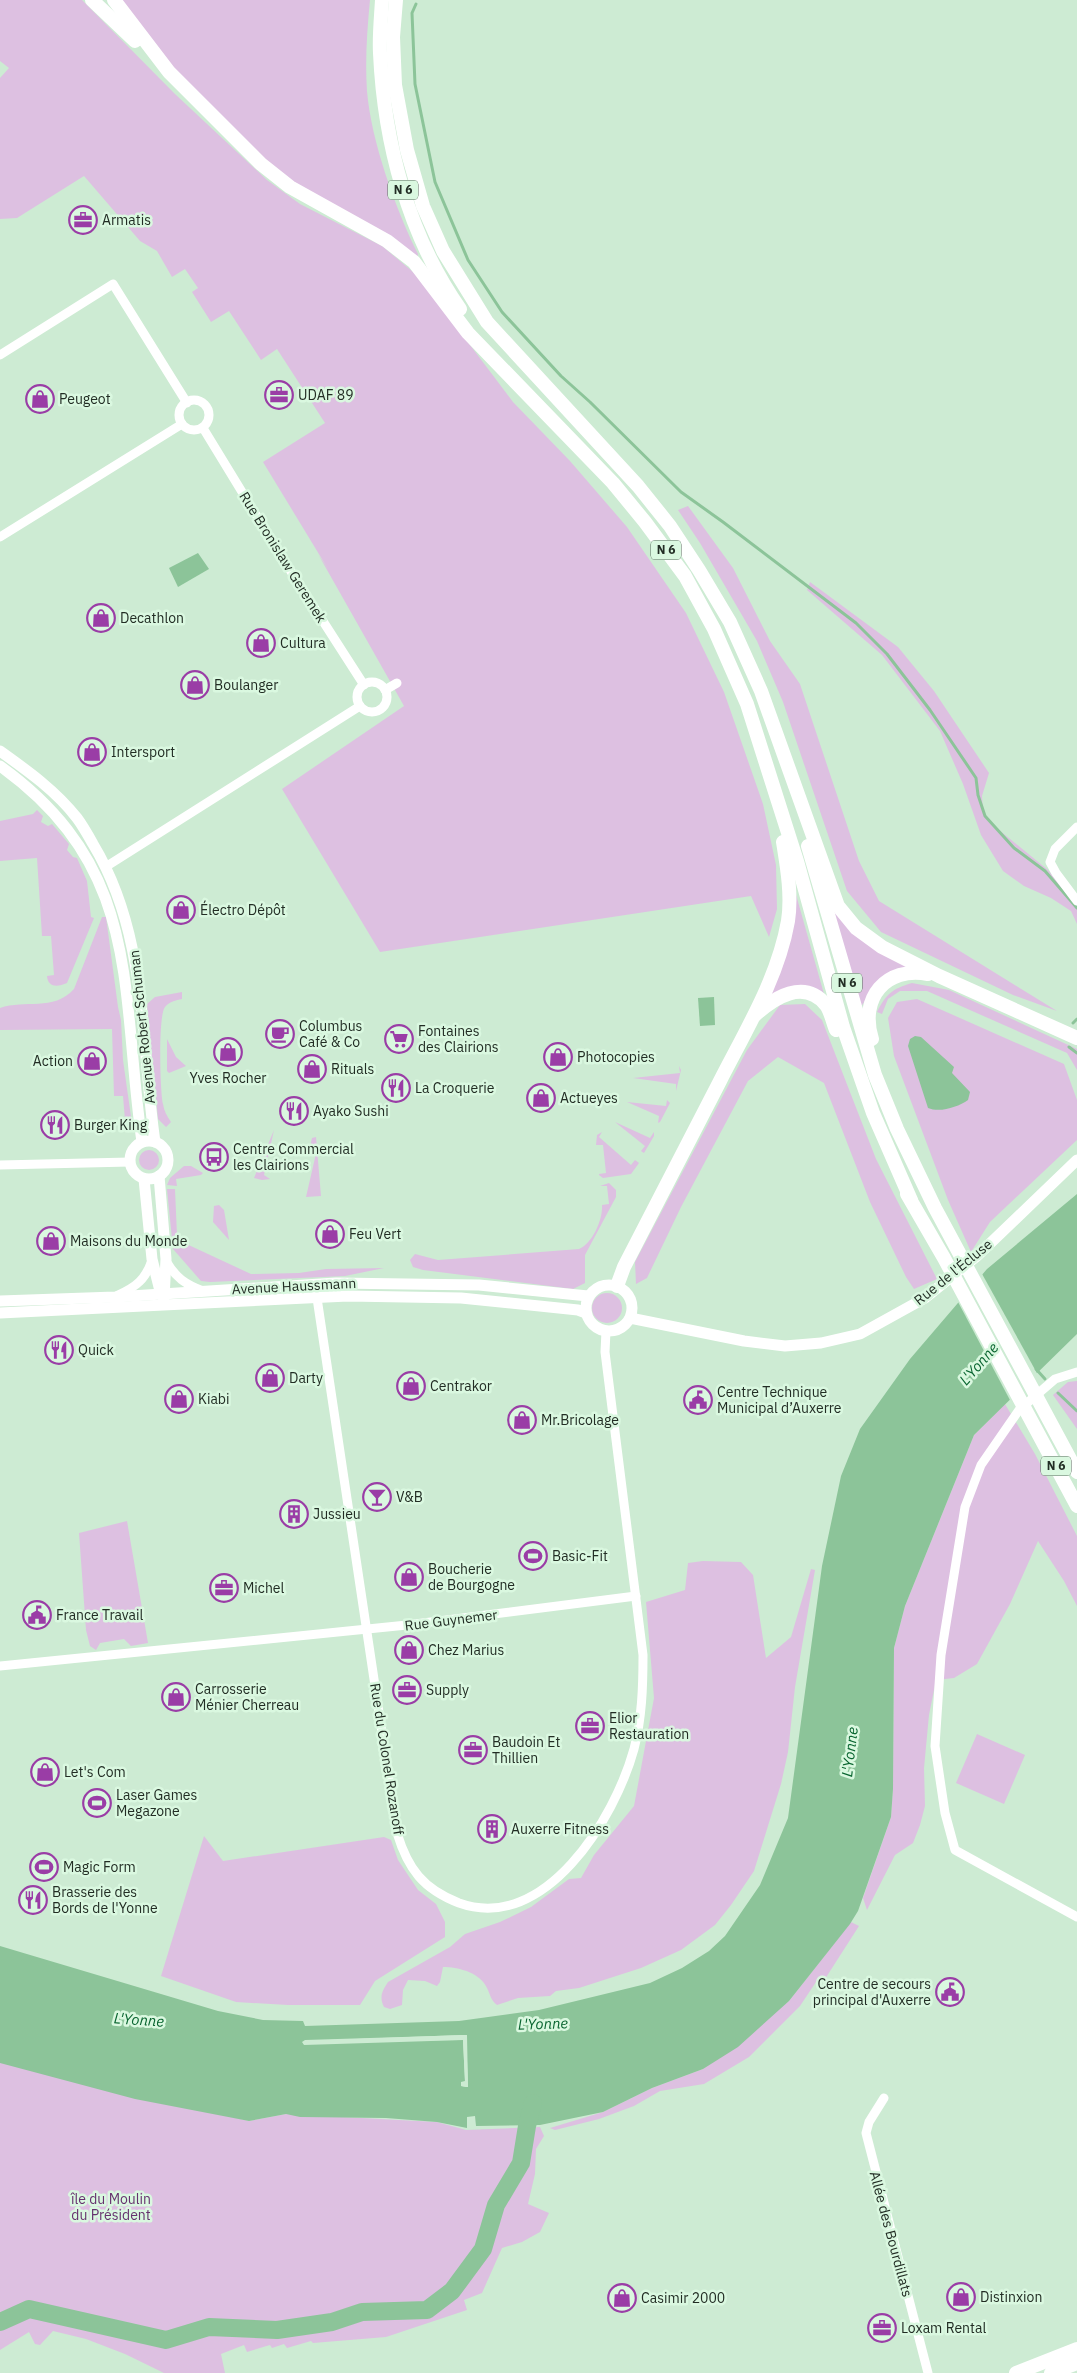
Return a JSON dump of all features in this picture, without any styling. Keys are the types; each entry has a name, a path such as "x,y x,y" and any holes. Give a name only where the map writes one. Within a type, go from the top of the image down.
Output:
{"main road":[{"path":"92,0 261,164 290,187 387,240 414,262 468,333 494,358"},
{"path":"114,0 168,72"},
{"name":"N 6","path":"382,0 379,51 384,111 398,176 424,244 454,301 494,358 532,402 613,483 645,522 685,576 714,629 747,704 773,784 843,1027 873,1113 911,1200 1077,1506"},
{"name":"N 6","path":"396,0 393,37 395,85 407,150 423,206 443,251 487,322 638,486 675,533 730,622 761,691 781,750 835,944 875,1075 897,1129 935,1208 1077,1472"},
{"path":"393,37 400,0"},
{"path":"781,750 838,906 856,928 882,948 939,976 1077,1038"},
{"path":"617,1286 624,1267 755,1015 777,961 788,918 788,874 773,784"},
{"path":"935,1208 871,1036 868,1015 874,994 886,981 900,973 919,972 939,976"},
{"path":"755,1015 772,1000 786,993 800,992 816,996 826,1006 889,1164 911,1200"},
{"path":"1016,2373 1077,2348"},
{"path":"1051,2373 1077,2363"}],"street":[{"path":"0,355 113,284 187,403"},
{"path":"196,401 207,408 209,416 203,428 190,429 182,424 180,415 187,403 196,401"},
{"path":"0,537 182,424"},
{"name":"Rue Bronislaw Geremek","path":"203,428 364,685"},
{"path":"374,683 385,690 386,703 381,710 367,711 360,706 358,692 364,685 374,683"},
{"path":"385,690 397,683"},
{"path":"106,866 360,706"},
{"name":"Avenue Robert Schuman","path":"0,751 27,770 54,793 78,819 117,888 132,943 140,988 155,1142"},
{"name":"Avenue Robert Schuman","path":"0,766 38,796 67,828 94,868 104,892 120,947 142,1142"},
{"path":"1077,827 1055,849 1050,862 1077,901"},
{"path":"142,1142 155,1142 164,1148 168,1159 165,1170 159,1176 144,1179 134,1172 130,1162 133,1150 142,1142"},
{"name":"Rue de l'Écluse","path":"630,1318 744,1341 786,1346 821,1343 860,1334 925,1298 977,1256 1077,1160"},
{"path":"0,1165 130,1162"},
{"path":"159,1176 166,1260 162,1294"},
{"path":"144,1179 152,1259 164,1306"},
{"path":"115,1297 139,1284 148,1271 152,1259"},
{"path":"166,1260 173,1273 183,1283 203,1291"},
{"name":"Avenue Haussmann","path":"0,1301 115,1297 336,1283 393,1282 479,1285 588,1296"},
{"path":"604,1284 617,1286 629,1296 632,1303 630,1318 620,1328 606,1331 593,1325 586,1313 588,1296 604,1284"},
{"name":"Avenue Haussmann","path":"0,1314 348,1296 461,1298 573,1309 586,1313"},
{"name":"Rue du Colonel Rozanoff","path":"317,1298 397,1832 403,1853 414,1871 439,1895 469,1906 489,1908 511,1906 530,1899 552,1883 574,1861 615,1800 628,1769 643,1704 643,1655 636,1596"},
{"path":"606,1331 605,1352 636,1596"},
{"path":"1077,1372 1055,1379 1019,1410 981,1465 965,1507 941,1655 935,1746 945,1813 955,1850 1077,1917"},
{"name":"Rue Guynemer","path":"0,1666 366,1630 636,1596"},
{"name":"Allée des Bourdillats","path":"884,2098 869,2122 866,2133 928,2373"}],"green space":[{"path":"0,0 82,0 175,94 267,180 300,204 382,246 418,276 513,402 570,461 627,527 686,613 724,692 763,804 776,865 777,909 769,937 751,896 380,952 282,789 404,706 318,554 328,569 263,462 325,423 277,349 261,360 229,311 211,322 192,292 198,288 185,269 172,277 157,251 140,241 84,176 17,218 0,219 0,78 9,68 0,61"},
{"path":"122,0 370,0 366,68 369,111 386,175 401,217 418,254 417,258 308,195 257,155 148,41"},
{"path":"688,506 733,568 770,641 800,684 859,861 879,901 1057,1011 1013,995 881,932 847,891 783,702 757,641 700,543 678,510"},
{"path":"810,582 898,647 934,691 989,773 982,796 983,811 993,825 1048,870 1077,907 1077,924 1071,911 1051,898 1024,886 1003,871 981,835 963,784 940,731 882,655 807,590"},
{"path":"37,810 43,816 41,822 48,826 52,824 69,844 67,850 73,857 77,858 87,881 91,917 94,918 67,983 57,986 49,983 47,976 54,975 51,936 42,936 37,858 0,861 0,821 33,814"},
{"path":"793,884 824,994 806,987 769,995"},
{"path":"832,910 913,969 868,996 861,1007"},
{"path":"102,917 106,917 121,1020 123,1060 133,1131 126,1132 123,1096 114,1096 112,1029 0,1030 0,1008 48,1003 66,996 74,989"},
{"path":"912,983 949,990 1077,1049 1077,1070 1067,1053 927,991 900,991 888,999 882,1014 877,1012 891,993 900,987"},
{"path":"182,992 182,999 165,1007 161,1024 160,1070 162,1096 164,1109 171,1122 166,1127 158,1119 147,1004 155,997"},
{"path":"917,999 1064,1064 1077,1100 1077,1140 990,1222 971,1252 948,1200 894,1056 888,1018 897,1002"},
{"path":"805,1004 822,1020 876,1159 937,1279 914,1289 906,1277 870,1202 824,1083 778,1057 748,1081 681,1207 647,1278 636,1284 635,1262 747,1050 780,1005"},
{"path":"167,1039 176,1057 186,1066 169,1073 167,1071"},
{"path":"679,1066 681,1070 676,1091 676,1084 633,1078 680,1073"},
{"path":"667,1100 670,1103 658,1123 659,1116 627,1102 666,1106"},
{"path":"615,1122 650,1138 654,1132 654,1136 644,1153 641,1151 645,1146"},
{"path":"274,1130 264,1175 270,1179 254,1178"},
{"path":"602,1132 599,1137 631,1165 635,1160 639,1163 631,1174 603,1178 599,1175 606,1173 603,1145 596,1145 597,1135"},
{"path":"316,1137 321,1196 306,1197 317,1149 310,1147 312,1138"},
{"path":"149,1150 156,1153 159,1160 156,1167 149,1170 142,1167 139,1160 142,1153"},
{"path":"184,1166 191,1166 203,1173 201,1175 176,1179 177,1186 167,1185 170,1178"},
{"path":"609,1183 616,1190 616,1197 585,1255 585,1283 573,1289 423,1270 413,1267 410,1260 415,1254 438,1260 579,1249 589,1242 593,1236 601,1217 602,1205 609,1204 607,1186 600,1186"},
{"path":"167,1189 175,1189 177,1235 180,1241 251,1274 299,1273 326,1269 384,1268 345,1276 201,1281 173,1249"},
{"path":"219,1205 224,1210 229,1240 213,1222 214,1206"},
{"path":"607,1293 618,1297 622,1308 618,1319 607,1323 596,1319 592,1308 596,1297"},
{"path":"1077,1381 1077,1429 1053,1395 1068,1382"},
{"path":"1005,1404 1035,1454 1077,1536 1077,1606 1064,1581 1038,1541 1010,1604 977,1664 954,1678 936,1680 929,1715 924,1768 925,1806 920,1825 913,1843 895,1855 867,1910 863,1898 891,1817 893,1789 894,1648 905,1606 974,1435"},
{"path":"127,1521 148,1643 131,1646 124,1639 100,1643 96,1650 90,1646 86,1630 79,1533"},
{"path":"703,1561 741,1562 753,1575 766,1658 791,1637 811,1569 815,1570 795,1687 788,1752 781,1784 754,1871 731,1905 715,1925 681,1950 641,1968 579,1988 556,1991 550,1996 518,1998 497,2005 484,1983 475,1975 458,1969 443,1967 440,1982 437,1986 425,1981 408,1980 403,1990 402,2005 390,2009 384,2007 382,1994 388,1982 450,1947 465,1934 500,1922 531,1907 569,1879 581,1878 594,1855 634,1806 654,1698 646,1602 685,1590 688,1563"},
{"path":"977,1734 1025,1755 1004,1804 956,1783"},
{"path":"204,1836 223,1861 384,1837 391,1840 398,1860 418,1890 436,1904 445,1922 445,1937 375,1981 360,2005 288,2005 236,2002 161,1976"},
{"path":"851,1922 859,1926 825,1979 816,1982 800,2006 749,2057 704,2084 660,2091 634,2106 599,2119 555,2130 550,2128 603,2112 652,2088 703,2069 789,2001"},
{"name":"île du Moulin du Président","path":"0,2061 249,2121 286,2114 437,2122 466,2130 540,2127 544,2136 536,2149 535,2174 528,2204 549,2213 540,2232 522,2242 502,2248 482,2293 464,2300 467,2310 386,2337 313,2343 311,2341 287,2348 284,2344 272,2348 270,2345 247,2352 244,2345 221,2354 225,2373 164,2373 125,2354 86,2339 53,2331 40,2345 35,2344 29,2332 0,2350"}],"water":[{"path":"198,553 209,569 178,587 169,568"},
{"path":"714,997 715,1025 700,1026 698,998"},
{"path":"915,1036 921,1037 954,1067 952,1073 970,1092 968,1100 949,1108 938,1110 928,1108 908,1046 910,1039"},
{"name":"L'Yonne","path":"1077,1194 1077,1334 974,1435 905,1606 894,1648 893,1789 891,1817 858,1911 850,1924 789,2001 738,2047 703,2069 652,2088 603,2112 540,2125 476,2126 475,2116 467,2117 467,2128 437,2122 386,2118 300,2117 286,2114 249,2121 135,2099 0,2063 0,1946 218,2011 263,2020 303,2021 305,2026 459,2021 539,2010 650,1983 682,1968 709,1951 725,1936 760,1885 788,1818 822,1566 841,1476 860,1429 910,1359 987,1269","holes":["466,2035 468,2087 461,2086 461,2082 465,2082 463,2040 303,2041"]}],"pier":[{"path":"981,1272 1038,1375 1011,1402 957,1300"},
{"path":"467,2035 468,2087 461,2086 461,2082 465,2081 463,2040 304,2045 302,2042 305,2040"}],"waterway":[{"path":"416,4 412,13 415,84 435,182 468,260 502,312 561,376 681,492 856,623 887,654 930,710 976,778 978,795 985,816 1014,848 1045,871 1077,908"},
{"path":"1073,1023 1077,1019"},
{"path":"1069,1047 1077,1053"},
{"path":"1036,1369 1045,1379"},
{"path":"1058,1393 1077,1411"},
{"path":"0,2322 29,2309 166,2340 209,2327 277,2330 332,2322 362,2312 427,2310 452,2291 483,2249 496,2205 521,2163 533,2103"}],"place":[{"name":"Armatis","path":"83,220"},
{"name":"UDAF 89","path":"279,395"},
{"name":"Peugeot","path":"40,399"},
{"name":"Decathlon","path":"101,618"},
{"name":"Cultura","path":"261,643"},
{"name":"Boulanger","path":"195,685"},
{"name":"Intersport","path":"92,752"},
{"name":"Électro Dépôt","path":"181,910"},
{"name":"Columbus Café & Co","path":"280,1034"},
{"name":"Fontaines des Clairions","path":"399,1039"},
{"name":"Yves Rocher","path":"228,1052"},
{"name":"Photocopies","path":"558,1057"},
{"name":"Action","path":"92,1061"},
{"name":"Rituals","path":"312,1069"},
{"name":"La Croquerie","path":"396,1088"},
{"name":"Actueyes","path":"541,1098"},
{"name":"Ayako Sushi","path":"294,1111"},
{"name":"Burger King","path":"55,1125"},
{"name":"Centre Commercial les Clairions","path":"214,1157"},
{"name":"Feu Vert","path":"330,1234"},
{"name":"Maisons du Monde","path":"51,1241"},
{"name":"Quick","path":"59,1350"},
{"name":"Darty","path":"270,1378"},
{"name":"Centrakor","path":"411,1386"},
{"name":"Kiabi","path":"179,1399"},
{"name":"Centre Technique Municipal d’Auxerre","path":"698,1400"},
{"name":"Mr.Bricolage","path":"522,1420"},
{"name":"V&B","path":"377,1497"},
{"name":"Jussieu","path":"294,1514"},
{"name":"Basic-Fit","path":"533,1556"},
{"name":"Boucherie de Bourgogne","path":"409,1577"},
{"name":"Michel","path":"224,1588"},
{"name":"France Travail","path":"37,1615"},
{"name":"Chez Marius","path":"409,1650"},
{"name":"Supply","path":"407,1690"},
{"name":"Carrosserie Ménier Cherreau","path":"176,1697"},
{"name":"Elior Restauration","path":"590,1726"},
{"name":"Baudoin Et Thillien","path":"473,1750"},
{"name":"Let's Com","path":"45,1772"},
{"name":"Laser Games Megazone","path":"97,1803"},
{"name":"Auxerre Fitness","path":"492,1829"},
{"name":"Magic Form","path":"44,1867"},
{"name":"Brasserie des Bords de l'Yonne","path":"33,1900"},
{"name":"Centre de secours principal d'Auxerre","path":"950,1992"},
{"name":"Distinxion","path":"961,2297"},
{"name":"Casimir 2000","path":"622,2298"},
{"name":"Loxam Rental","path":"882,2328"}]}
